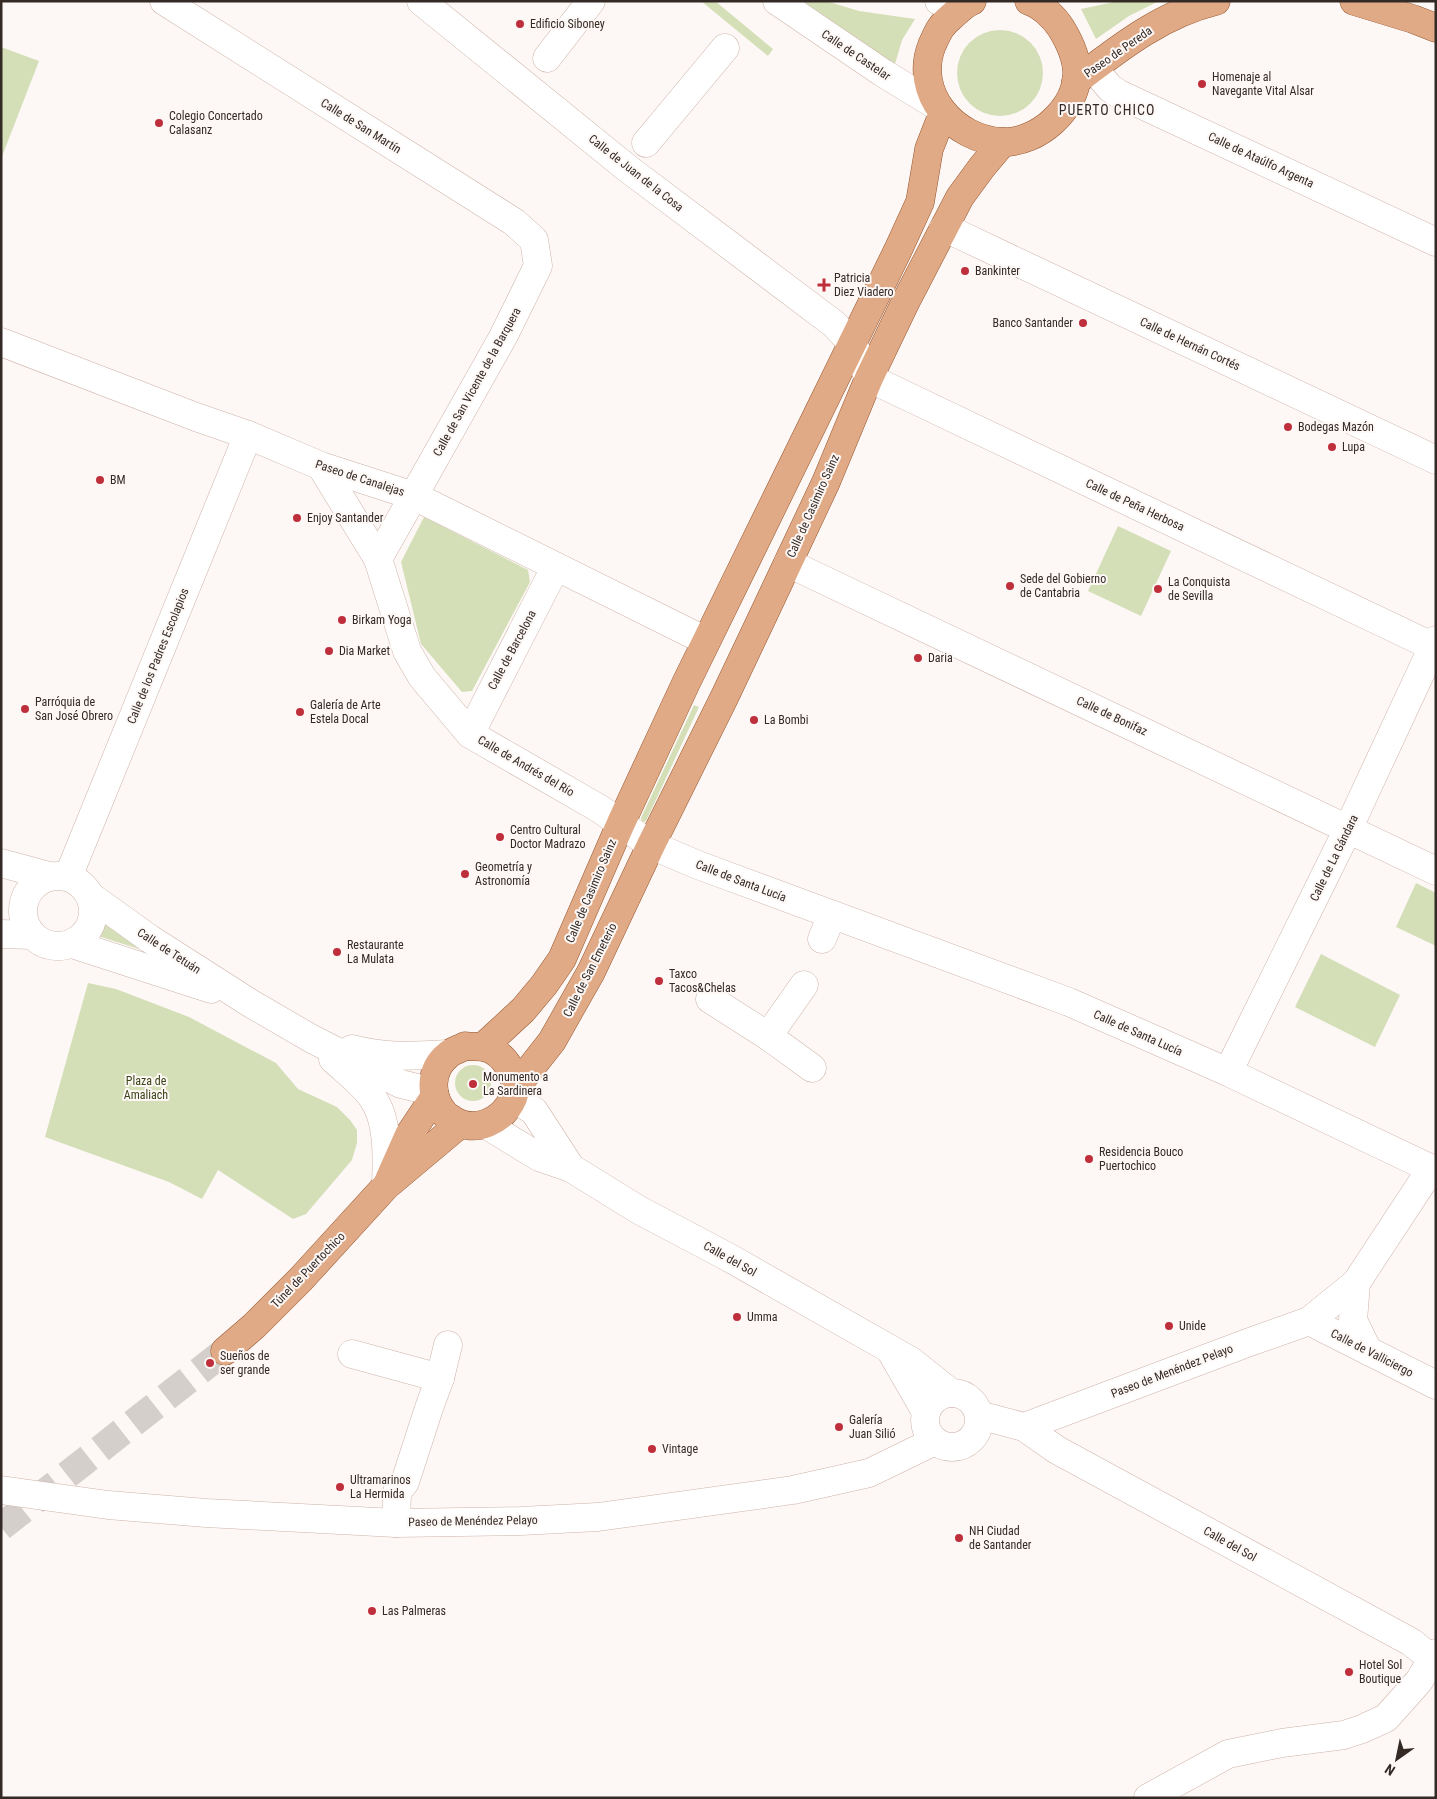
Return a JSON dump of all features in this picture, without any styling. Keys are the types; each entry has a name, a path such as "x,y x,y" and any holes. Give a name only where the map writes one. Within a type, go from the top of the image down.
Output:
{"main road":[{"path":"969,2 940,26 927,57 929,91 940,109 959,128 980,139 1003,142 1019,140 1047,128 1068,105 1084,75 1076,69 1070,42 1056,20 1029,1"},
{"name":"Paseo de Pereda","path":"1084,75 1146,30 1200,5 1216,1"},
{"path":"1354,1 1436,28"},
{"path":"1427,1 1428,11 1436,23"},
{"name":"Calle de Casimiro Sainz","path":"483,1047 523,1010 562,959 610,816 706,641 853,344 920,202 929,149 940,109"},
{"name":"Calle de Casimiro Sainz","path":"651,845 724,698 826,482 869,378 943,229 960,197 1003,142"},
{"name":"Calle de San Emeterio","path":"514,1093 552,1041 591,972 651,845"},
{"path":"465,1046 483,1047 495,1051 504,1059 510,1070 514,1093 506,1110 497,1119 473,1124 444,1114 434,1094 433,1082 436,1071 448,1054 465,1046"},
{"name":"Túnel de Puertochico","path":"386,1186 408,1135 434,1094"},
{"name":"Túnel de Puertochico","path":"225,1351 254,1326 301,1279 386,1186 473,1124"}],"street":[{"name":"Calle de San Martín","path":"164,1 514,222 534,240 538,266"},
{"name":"Calle de Juan de la Cosa","path":"421,1 627,168 834,324 853,344"},
{"path":"547,58 591,1"},
{"name":"Calle de Castelar","path":"777,1 890,78 940,109"},
{"path":"939,1 969,2"},
{"path":"646,144 725,48"},
{"name":"Calle de Ataúlfo Argenta","path":"1084,75 1119,94 1436,242"},
{"name":"Calle de Hernán Cortés","path":"943,229 958,234 1436,460"},
{"name":"Calle de San Vicente de la Barquera","path":"414,496 503,337 538,266"},
{"name":"Paseo de Canalejas","path":"1,342 248,435 321,466 414,496 555,568 706,641"},
{"path":"853,344 869,378"},
{"name":"Calle de Peña Herbosa","path":"869,378 1435,645"},
{"name":"Calle de los Padres Escolapios","path":"58,876 248,435"},
{"name":"Calle de Andrés del Río","path":"321,466 378,559 406,651 422,677 470,734 610,816"},
{"path":"378,559 414,496"},
{"name":"Calle de Bonifaz","path":"788,563 1436,871"},
{"name":"Calle de Barcelona","path":"470,734 555,568"},
{"name":"Calle de La Gándara","path":"1228,1072 1348,829 1435,645"},
{"name":"Calle de Casimiro Sainz","path":"610,816 651,845"},
{"name":"Calle de Santa Lucía","path":"651,845 698,864 827,927 1069,1002 1228,1072 1433,1170"},
{"path":"3,864 58,876 81,884 90,896 94,915 87,932 72,944 58,947 43,944 31,935 24,920 23,904 3,864"},
{"path":"23,904 32,887 58,876"},
{"name":"Calle de Tetuán","path":"90,896 150,939 250,1003 312,1039 401,1084 434,1094"},
{"path":"1,934 31,935"},
{"name":"Calle de Tetuán","path":"72,944 250,1003"},
{"path":"768,1036 804,985"},
{"path":"710,999 768,1036 812,1068"},
{"name":"Calle de Tetuán","path":"312,1039 357,1051 387,1056 448,1054"},
{"name":"Calle de Tetuán","path":"312,1039 373,1098 381,1118 387,1151 386,1186"},
{"name":"Calle del Sol","path":"514,1093 534,1111 571,1168"},
{"name":"Calle del Sol","path":"473,1124 539,1156 571,1168 639,1210 728,1257 911,1361 951,1393"},
{"name":"Paseo de Menéndez Pelayo","path":"1024,1427 1247,1343 1309,1322 1356,1283 1433,1170"},
{"name":"Paseo de Menéndez Pelayo","path":"1356,1283 1353,1320 1368,1351"},
{"name":"Calle de Valliciergo","path":"1309,1322 1436,1386"},
{"path":"396,1523 397,1492 406,1482 440,1378 448,1345"},
{"name":"Calle del Sol","path":"890,1350 926,1412"},
{"path":"352,1354 440,1378"},
{"path":"951,1393 961,1394 969,1399 979,1415 978,1428 971,1440 960,1446 946,1446 934,1441 924,1423 926,1412 931,1402 940,1395 951,1393"},
{"path":"979,1415 1024,1427"},
{"name":"Calle del Sol","path":"1024,1427 1057,1450 1411,1642 1435,1658"},
{"name":"Paseo de Menéndez Pelayo","path":"1,1490 108,1506 396,1523 521,1521 598,1517 757,1496 869,1473 934,1441"},
{"path":"1148,1798 1228,1754 1282,1742 1344,1735 1370,1726 1386,1718 1419,1681 1435,1658"}],"green space":[{"path":"701,1 715,1 773,49 768,56"},
{"path":"803,1 826,1 859,11 915,19 902,40 895,64 850,36"},
{"path":"1119,1 1159,1 1129,16 1096,39 1081,9"},
{"path":"1000,30 1016,33 1024,37 1036,49 1040,57 1043,73 1040,89 1036,97 1024,109 1016,113 1000,116 984,113 976,109 964,97 960,89 957,73 960,57 964,49 976,37 984,33"},
{"path":"1,47 39,61 1,159"},
{"path":"424,517 528,570 530,582 472,691 462,692 421,644 401,562"},
{"path":"1118,526 1171,551 1141,616 1088,591"},
{"path":"694,705 699,707 646,821 642,822 641,818"},
{"path":"1416,883 1436,893 1436,946 1396,927"},
{"path":"103,923 155,954 98,936"},
{"path":"1321,954 1400,995 1375,1047 1295,1007"},
{"name":"Plaza de Amaliach","path":"88,983 116,989 189,1017 276,1063 298,1089 337,1107 350,1120 357,1130 357,1143 352,1160 306,1214 293,1219 218,1170 202,1199 169,1182 45,1137"},
{"path":"473,1065 480,1066 486,1070 490,1076 490,1090 486,1096 480,1100 473,1101 466,1100 460,1096 456,1090 455,1083 456,1076 460,1070 466,1066"}],"tunnel":[{"path":"1,1527 225,1351"}],"place":[{"name":"Edificio Siboney","path":"520,24"},
{"name":"Homenaje al Navegante Vital Alsar","path":"1202,84"},
{"name":"Colegio Concertado Calasanz","path":"159,123"},
{"name":"Bankinter","path":"965,271"},
{"name":"Patricia Diez Viadero","path":"824,285"},
{"name":"Banco Santander","path":"1083,323"},
{"name":"Bodegas Mazón","path":"1288,427"},
{"name":"Lupa","path":"1332,447"},
{"name":"BM","path":"100,480"},
{"name":"Enjoy Santander","path":"297,518"},
{"name":"Sede del Gobierno de Cantabria","path":"1010,586"},
{"name":"La Conquista de Sevilla","path":"1158,589"},
{"name":"Birkam Yoga","path":"342,620"},
{"name":"Dia Market","path":"329,651"},
{"name":"Daria","path":"918,658"},
{"name":"Parróquia de San José Obrero","path":"25,709"},
{"name":"Galería de Arte Estela Docal","path":"300,712"},
{"name":"La Bombi","path":"754,720"},
{"name":"Centro Cultural Doctor Madrazo","path":"500,837"},
{"name":"Geometría y Astronomía","path":"465,874"},
{"name":"Restaurante La Mulata","path":"337,952"},
{"name":"Taxco Tacos&Chelas","path":"659,981"},
{"name":"Monumento a La Sardinera","path":"473,1084"},
{"name":"Residencia Bouco Puertochico","path":"1089,1159"},
{"name":"Umma","path":"737,1317"},
{"name":"Unide","path":"1169,1326"},
{"name":"Sueños de ser grande","path":"210,1363"},
{"name":"Galería Juan Silió","path":"839,1427"},
{"name":"Vintage","path":"652,1449"},
{"name":"Ultramarinos La Hermida","path":"340,1487"},
{"name":"NH Ciudad de Santander","path":"959,1538"},
{"name":"Las Palmeras","path":"372,1611"},
{"name":"Hotel Sol Boutique","path":"1349,1672"}],"district":[{"name":"PUERTO CHICO","path":"1107,110"}]}
